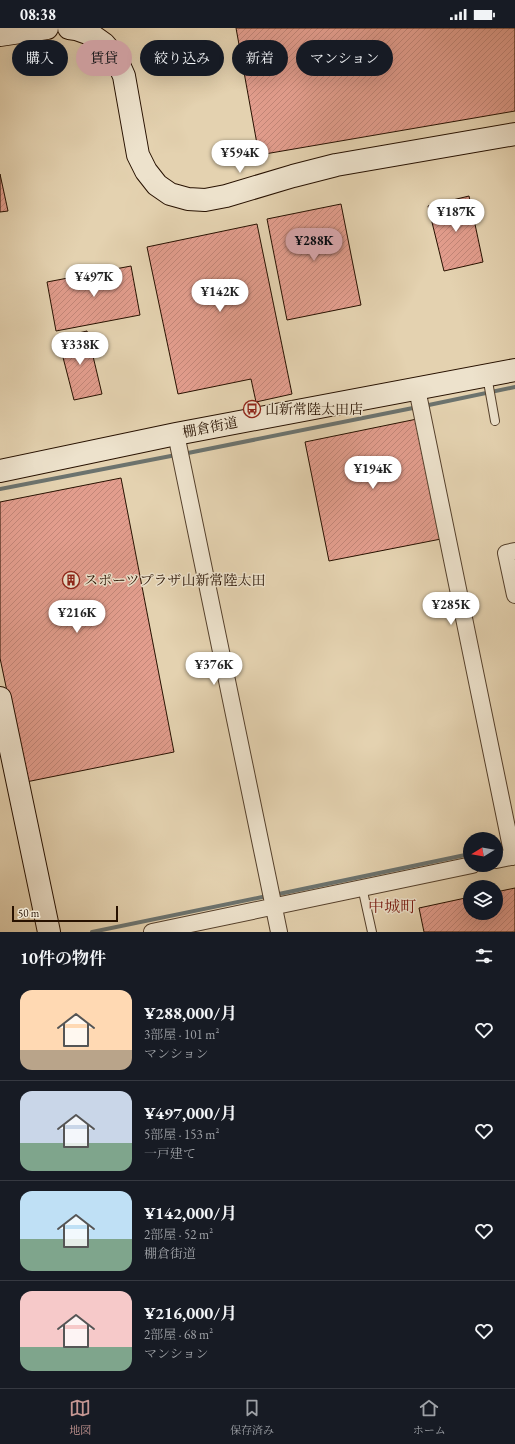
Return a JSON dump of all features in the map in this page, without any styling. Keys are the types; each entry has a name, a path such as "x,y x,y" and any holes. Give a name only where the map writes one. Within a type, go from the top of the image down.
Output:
{"street":[{"path":"0,35 46,28"},
{"path":"69,28 90,34 104,44 116,58 124,76 138,155 146,172 157,185 170,194 188,199 205,200 226,196 336,165 515,134"},
{"name":"棚倉街道","path":"0,471 176,434 515,370"},
{"path":"416,389 514,857 503,859"},
{"path":"176,434 279,932"},
{"path":"515,551 506,553 515,595"},
{"path":"0,698 48,932"},
{"path":"152,932 463,867"}],"lane":[{"path":"486,375 495,421"},
{"path":"362,887 372,932"}],"building":[{"path":"236,28 515,28 515,111 259,155 245,76 288,76 288,40 238,40"},
{"path":"0,174 8,211 0,212"},
{"path":"469,196 483,262 444,271 428,206"},
{"path":"341,204 361,305 287,320 267,219"},
{"path":"257,224 292,394 256,402 251,379 178,394 147,247"},
{"path":"131,266 140,315 56,331 47,282"},
{"path":"87,331 102,394 74,400 58,338"},
{"path":"417,419 441,539 329,561 305,442"},
{"name":"スポーツプラザ山新常陸太田","path":"121,478 174,752 26,782 0,658 0,502"},
{"path":"515,888 515,932 424,932 419,908 463,899 463,920 503,920 503,891"}],"waterway":[{"path":"424,406 515,387"},
{"path":"183,454 418,407"},
{"path":"0,489 176,455"},
{"path":"503,848 507,847"},
{"path":"274,895 463,855"},
{"path":"92,932 267,896"}],"place":[{"name":"山新常陸太田店","path":"252,409"},
{"name":"スポーツプラザ山新常陸太田","path":"71,580"}],"district":[{"name":"中城町","path":"392,906"}]}
